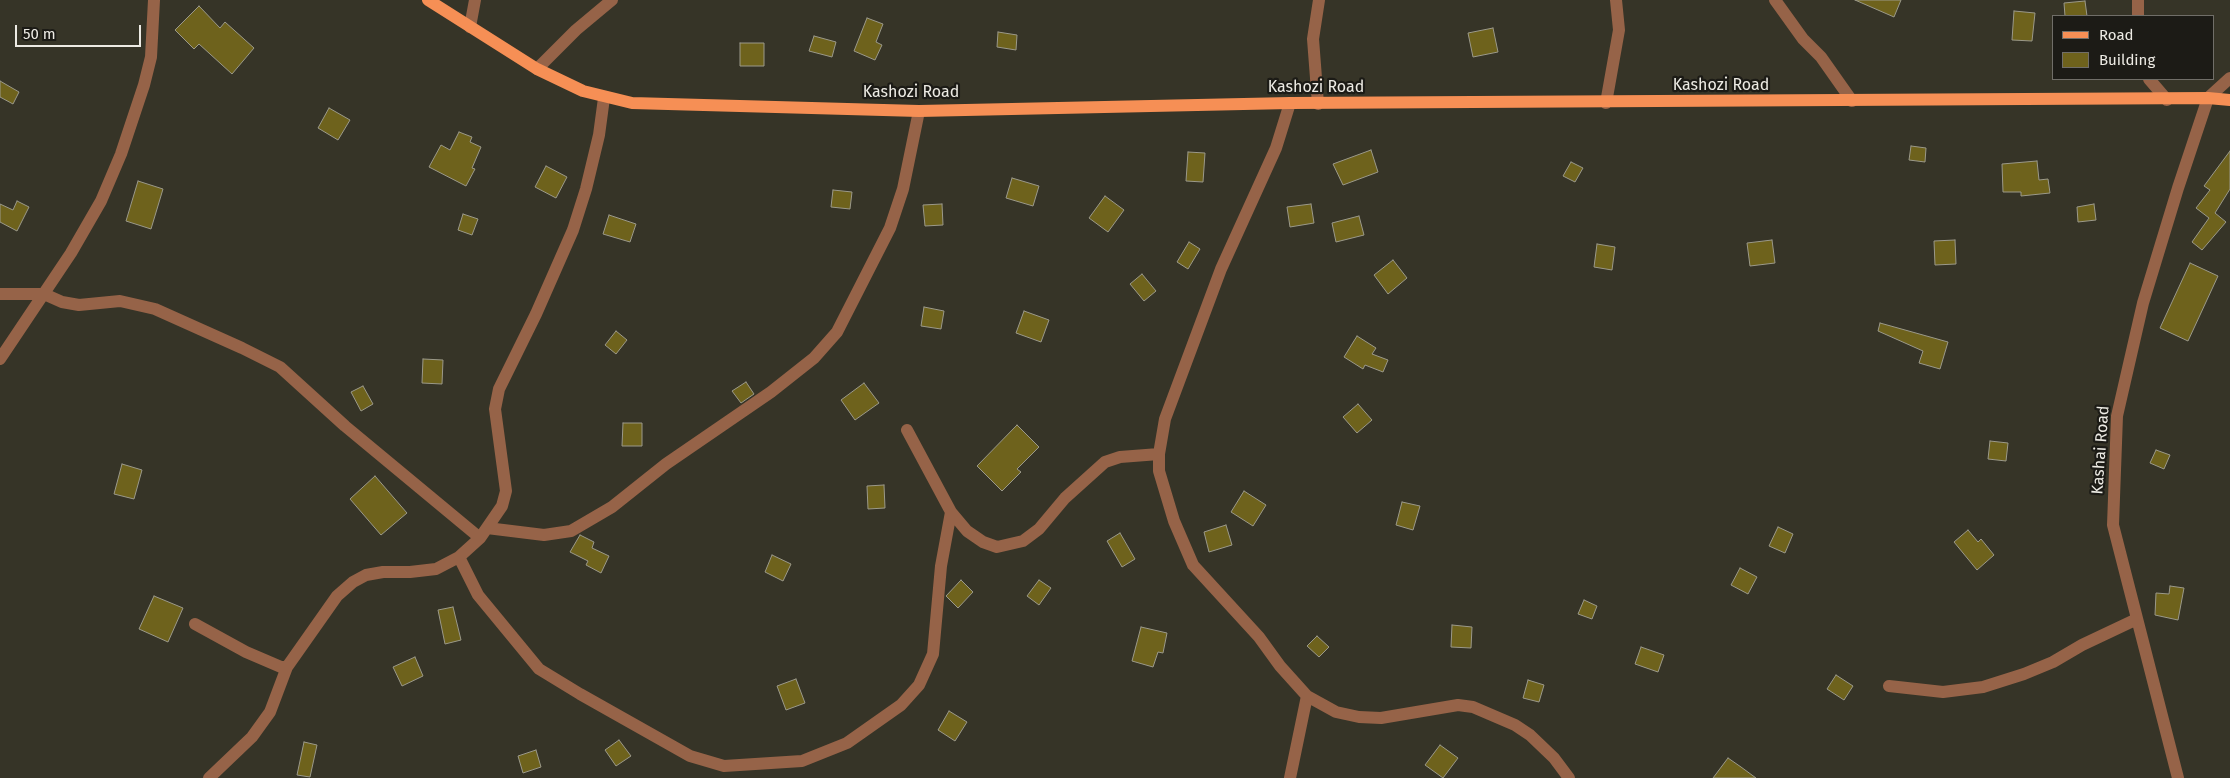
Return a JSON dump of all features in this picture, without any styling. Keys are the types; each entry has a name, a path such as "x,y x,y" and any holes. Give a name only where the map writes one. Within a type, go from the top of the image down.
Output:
{"main road":[{"name":"Kashozi Road","path":"428,0 537,69 583,91 604,98 632,103 919,111 1290,103 2167,100 2208,98 2230,100"}],"street":[{"path":"0,359 44,294 101,200 121,154 144,85 151,57 154,0"},
{"path":"470,27 475,0"},
{"path":"537,69 576,30 612,0"},
{"path":"1318,104 1313,39 1319,0"},
{"path":"1606,102 1619,30 1616,0"},
{"path":"1775,0 1803,39 1821,57 1852,101"},
{"path":"2138,0 2138,15"},
{"path":"2208,98 2230,78"},
{"path":"2150,80 2167,100"},
{"path":"209,778 252,738 270,712 287,667 337,596 366,574 436,569 459,558 484,533 502,506 506,491 496,409 499,389 536,314 572,230 588,180 604,98"},
{"name":"Kashai Road","path":"2178,778 2113,525 2117,416 2143,303 2208,98"},
{"path":"1290,103 1276,148 1217,278 1165,419 1159,454 1159,470 1162,487 1174,521 1193,565 1258,637 1280,666 1307,696 1336,712 1359,717 1380,718 1458,705 1473,707 1508,721 1530,735 1554,758 1569,778"},
{"path":"0,294 44,294 62,302 79,305 120,301 155,308 280,368 346,426 484,533 544,535 571,532 612,507 666,464 771,392 814,358 837,332 890,228 903,189 919,111"},
{"path":"908,430 951,512 967,531 983,542 997,547 1023,541 1039,529 1066,498 1105,462 1120,457 1159,454"},
{"path":"459,558 478,595 534,662 580,694 690,756 724,766 802,761 847,743 901,705 919,685 933,654 941,566 951,512"},
{"path":"1889,686 1943,692 1984,687 2053,662 2082,645 2137,619"},
{"path":"195,624 246,652 281,667 287,667"},
{"path":"1290,778 1307,696"}],"building":[{"path":"1855,0 1901,0 1894,17"},
{"path":"2085,1 2087,15 2065,15 2064,3"},
{"path":"199,6 220,28 225,22 254,48 232,74 199,44 194,49 175,30"},
{"path":"2014,11 2035,13 2032,41 2012,40"},
{"path":"867,18 883,24 876,42 882,45 875,60 854,51"},
{"path":"1493,28 1498,52 1473,57 1468,33"},
{"path":"998,32 1017,35 1016,50 997,47"},
{"path":"814,36 836,42 832,57 809,51"},
{"path":"740,43 764,43 764,66 740,66"},
{"path":"0,81 19,92 13,104 0,97"},
{"path":"329,108 350,120 338,140 318,128"},
{"path":"459,132 472,137 470,142 481,147 472,168 475,169 466,186 429,167 441,145 450,150"},
{"path":"1911,146 1926,148 1925,162 1909,160"},
{"path":"1371,150 1378,172 1343,185 1333,164"},
{"path":"2230,151 2230,189 2215,213 2226,222 2202,250 2192,242 2209,218 2196,208 2210,190 2204,186"},
{"path":"1188,152 1205,153 1203,182 1186,181"},
{"path":"2037,161 2039,180 2048,179 2050,193 2021,196 2021,192 2003,192 2002,164"},
{"path":"1571,162 1583,168 1575,182 1563,176"},
{"path":"546,166 567,177 556,198 535,187"},
{"path":"1012,178 1039,186 1033,206 1006,198"},
{"path":"138,181 163,189 151,229 126,221"},
{"path":"833,190 852,192 850,209 831,207"},
{"path":"1105,196 1124,210 1108,232 1089,218"},
{"path":"17,201 29,207 17,231 0,222 0,204 13,210"},
{"path":"942,204 943,225 925,226 923,205"},
{"path":"1311,204 1314,223 1290,227 1287,207"},
{"path":"2094,204 2096,220 2078,222 2077,207"},
{"path":"463,214 478,219 472,235 458,230"},
{"path":"609,215 636,224 630,242 603,234"},
{"path":"1359,216 1364,235 1336,242 1332,223"},
{"path":"1772,240 1775,263 1750,266 1747,243"},
{"path":"1955,240 1956,264 1935,265 1934,241"},
{"path":"1189,242 1200,249 1188,269 1177,262"},
{"path":"1597,244 1615,247 1612,270 1594,267"},
{"path":"1393,260 1407,278 1388,294 1374,275"},
{"path":"2190,263 2218,276 2188,341 2160,328"},
{"path":"1142,274 1156,291 1144,301 1130,284"},
{"path":"924,307 944,311 941,329 921,326"},
{"path":"1024,311 1049,320 1041,342 1016,333"},
{"path":"1880,323 1948,342 1940,369 1919,363 1923,351 1878,331"},
{"path":"616,331 627,340 616,354 605,345"},
{"path":"1357,336 1376,348 1372,354 1388,360 1383,372 1365,365 1363,369 1344,357"},
{"path":"423,359 443,360 442,384 422,383"},
{"path":"746,382 754,394 741,403 732,391"},
{"path":"864,383 879,403 855,420 841,400"},
{"path":"363,386 373,404 361,411 351,392"},
{"path":"1358,404 1372,420 1357,433 1343,417"},
{"path":"623,423 642,423 642,446 622,446"},
{"path":"1017,425 1039,447 1017,469 1021,472 1002,491 977,466"},
{"path":"1990,441 2008,443 2006,461 1988,459"},
{"path":"2156,450 2170,455 2164,469 2150,463"},
{"path":"122,464 142,470 134,499 114,494"},
{"path":"375,476 407,513 381,535 350,499"},
{"path":"884,485 885,508 868,509 867,486"},
{"path":"1244,491 1266,505 1253,526 1231,512"},
{"path":"1402,502 1420,506 1413,530 1396,525"},
{"path":"1226,525 1232,545 1209,552 1204,532"},
{"path":"1778,527 1793,534 1785,553 1769,546"},
{"path":"1968,530 1978,542 1981,539 1994,555 1977,570 1954,542"},
{"path":"1120,533 1135,559 1122,567 1107,541"},
{"path":"580,535 594,542 592,548 609,556 601,573 586,565 588,561 570,552"},
{"path":"772,555 791,564 783,581 765,572"},
{"path":"1740,568 1757,577 1748,594 1731,585"},
{"path":"961,580 973,592 958,608 946,596"},
{"path":"1039,580 1051,588 1039,605 1027,596"},
{"path":"2170,586 2184,588 2178,620 2155,615 2156,593 2169,594"},
{"path":"154,596 183,608 168,642 139,629"},
{"path":"1584,600 1597,606 1592,619 1578,614"},
{"path":"453,607 461,640 445,644 438,610"},
{"path":"1452,625 1472,627 1471,648 1451,647"},
{"path":"1141,627 1167,633 1163,653 1158,652 1153,667 1132,661"},
{"path":"1317,636 1329,647 1319,657 1307,646"},
{"path":"1641,647 1664,655 1658,672 1635,664"},
{"path":"415,657 423,676 402,686 393,667"},
{"path":"1836,675 1853,686 1844,700 1827,689"},
{"path":"796,679 805,703 786,710 777,686"},
{"path":"1528,680 1544,685 1539,702 1523,698"},
{"path":"949,711 967,722 955,741 938,730"},
{"path":"619,740 631,756 616,766 605,750"},
{"path":"304,742 317,745 310,777 297,775"},
{"path":"1440,745 1458,758 1443,778 1425,765"},
{"path":"536,750 541,767 523,773 518,756"},
{"path":"1728,758 1741,767 1756,778 1713,778"}]}
